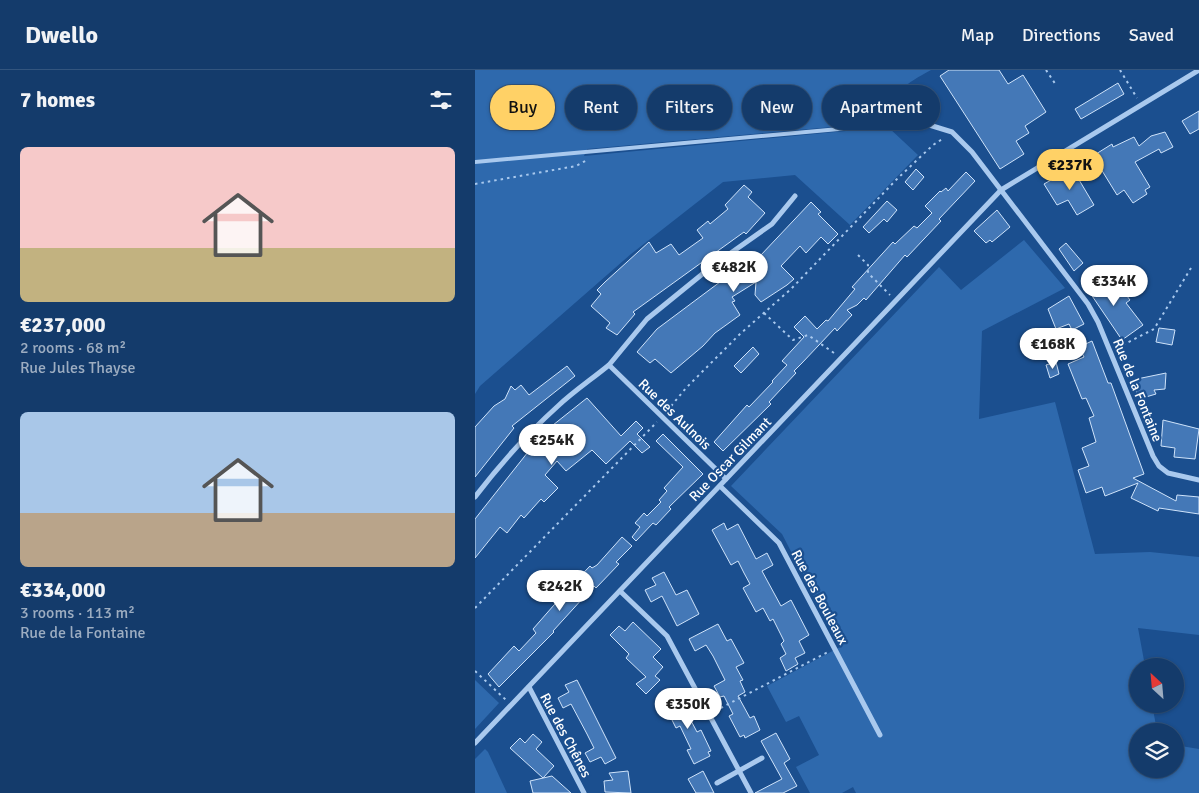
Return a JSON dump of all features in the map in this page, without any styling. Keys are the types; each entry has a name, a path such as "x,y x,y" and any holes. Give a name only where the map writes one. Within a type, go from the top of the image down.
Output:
{"street":[{"name":"Rue Oscar Gilmant","path":"475,743 1001,190 1199,70"},
{"path":"940,127 959,138"},
{"name":"Rue de la Fontaine","path":"959,138 1088,304 1110,351 1148,445 1159,466 1168,473 1199,480"},
{"path":"475,498 499,465 526,436 559,404 609,365 647,319 711,267 772,224 795,196"},
{"name":"Rue des Aulnois","path":"609,365 726,479"},
{"name":"Rue des Bouleaux","path":"720,486 779,543 880,735"},
{"path":"620,591 667,636 751,793"},
{"name":"Rue des Chênes","path":"529,687 584,793"},
{"path":"717,783 763,758"}],"lane":[{"path":"475,162 829,130"}],"path":[{"path":"1046,70 1056,85"},
{"path":"1120,70 1141,105"},
{"path":"475,608 600,481 633,444 662,417 686,388 739,334 791,289 933,145 949,136 959,138"},
{"path":"475,184 576,166 585,162 594,152"},
{"path":"858,255 868,265 868,273 896,300"},
{"path":"1110,351 1154,329 1191,268"},
{"path":"764,313 793,340 808,335 841,359"},
{"path":"709,715 835,649"},
{"path":"475,671 511,706"}],"shaded area":[{"path":"475,70 931,70 906,85 822,85 822,128 812,129 812,85 742,85 742,130 799,130 587,149 584,156 857,130 891,130 918,155 850,225 795,175 723,182 631,254 480,386 475,394"},
{"path":"1024,240 1065,288 982,331 979,419 1055,402 1095,554 1150,552 1199,557 1199,635 1138,628 1144,658 1129,658 1129,713 1154,713 1156,723 1129,723 1129,778 1184,778 1184,746 1199,749 1199,793 856,793 853,787 842,793 810,793 796,767 819,755 799,716 786,722 767,686 840,647 782,534 731,486 939,267 961,290"},
{"path":"475,680 499,703 475,729"},
{"path":"485,749 507,793 475,793 475,759"}],"building":[{"path":"949,70 999,70 1008,84 1023,75 1046,112 1025,126 1029,133 1016,141 1024,154 1000,169 940,76"},
{"path":"1118,83 1124,94 1081,119 1075,109"},
{"path":"1199,111 1199,129 1190,134 1182,121"},
{"path":"1165,132 1173,147 1161,153 1159,149 1135,162 1150,187 1145,190 1147,194 1133,203 1124,190 1117,195 1101,169 1096,172 1088,159 1112,144 1113,147 1134,137 1139,146 1151,136"},
{"path":"1072,168 1094,205 1077,215 1068,200 1057,205 1044,184"},
{"path":"916,169 924,177 913,190 905,182"},
{"path":"966,172 975,181 939,219 941,221 907,257 905,255 866,300 864,298 857,305 847,310 852,315 837,331 835,328 794,371 796,373 769,402 771,404 723,451 714,442 747,405 749,407 773,382 787,365 782,361 804,337 794,327 805,316 817,329 826,320 828,321 855,289 852,287 893,242 895,244 914,226 917,228 932,213 925,206 940,191 946,188 948,191"},
{"path":"744,185 752,192 748,197 765,213 746,234 744,232 633,312 635,314 617,335 606,328 610,323 591,306 601,294 597,290 649,242 656,253 671,244 679,255 703,238 697,230 708,221 710,224 728,209 725,205"},
{"path":"887,201 897,210 887,222 884,219 869,233 863,227"},
{"path":"811,202 821,212 818,214 838,234 828,244 821,237 806,253 800,246 781,266 794,279 761,302 755,295 756,282 732,297 735,301 732,302 740,315 715,333 703,346 671,373 655,359 650,363 637,352 657,329 728,276 760,256"},
{"path":"997,210 1010,227 992,242 990,240 986,243 974,231"},
{"path":"1066,243 1083,263 1074,271 1059,249"},
{"path":"1097,274 1112,295 1121,288 1130,300 1126,303 1143,325 1122,340 1084,284"},
{"path":"1069,296 1084,324 1072,330 1069,324 1056,329 1048,309"},
{"path":"1159,328 1175,330 1172,345 1156,342"},
{"path":"1092,341 1108,383 1111,383 1144,474 1133,478 1176,501 1177,495 1199,497 1199,514 1159,508 1158,511 1131,498 1138,483 1105,496 1102,487 1086,493 1078,470 1089,466 1082,448 1096,442 1089,418 1094,416 1086,398 1082,399 1068,364 1084,357 1079,347"},
{"path":"753,347 759,354 741,373 734,366"},
{"path":"1056,362 1059,374 1050,378 1046,365"},
{"path":"567,366 575,376 512,426 514,428 475,477 475,427 494,406 505,399 511,386 515,390 521,385 529,395"},
{"path":"1166,373 1165,389 1154,390 1156,394 1139,399 1132,380"},
{"path":"587,398 621,436 636,421 643,428 637,434 650,447 642,453 630,441 606,464 592,450 566,471 557,461 545,475 558,488 544,502 541,499 524,518 521,515 507,533 500,527 475,558 475,519 543,433"},
{"path":"1163,420 1199,429 1195,459 1174,457 1175,448 1161,446"},
{"path":"663,434 703,474 669,507 671,509 656,525 653,523 636,541 632,537 640,527 635,523 644,513 647,516 661,502 659,500 667,491 664,488 683,467 656,441"},
{"path":"724,523 727,530 738,524 756,559 767,553 773,565 762,571 781,606 791,600 809,635 799,641 805,653 795,658 798,664 786,671 780,658 786,654 781,644 784,641 773,619 770,621 763,608 756,612 743,588 750,584 738,561 731,565 712,530"},
{"path":"622,537 632,546 616,562 619,564 596,588 594,586 554,632 499,687 488,674 514,646 519,651 536,633 533,629 568,589 590,566 592,568 597,565"},
{"path":"664,572 676,595 687,590 699,614 677,626 662,596 651,602 645,590 656,585 652,578"},
{"path":"633,622 661,649 653,657 663,667 655,676 660,680 646,694 636,684 646,677 626,658 629,654 610,635 619,626 625,631"},
{"path":"718,624 727,641 731,639 744,663 736,667 743,680 740,681 745,692 738,696 750,718 754,716 760,730 745,738 744,735 740,737 729,716 733,714 724,696 720,697 714,686 725,680 713,656 706,645 695,651 689,639"},
{"path":"577,680 616,758 605,764 601,757 590,762 585,753 594,748 571,704 563,708 558,698 569,692 565,685"},
{"path":"674,696 676,699 679,698 697,732 701,730 711,751 708,752 710,756 694,764 687,750 691,749 680,726 676,728 663,702"},
{"path":"776,733 790,759 784,763 797,786 783,793 755,793 782,779 761,741"},
{"path":"533,734 542,742 536,749 554,766 543,778 510,748 520,738 525,743"},
{"path":"628,771 631,793 605,792 604,781 613,780 609,773"},
{"path":"703,771 714,793 696,793 688,779"},
{"path":"552,776 571,793 533,793 530,781"}]}
